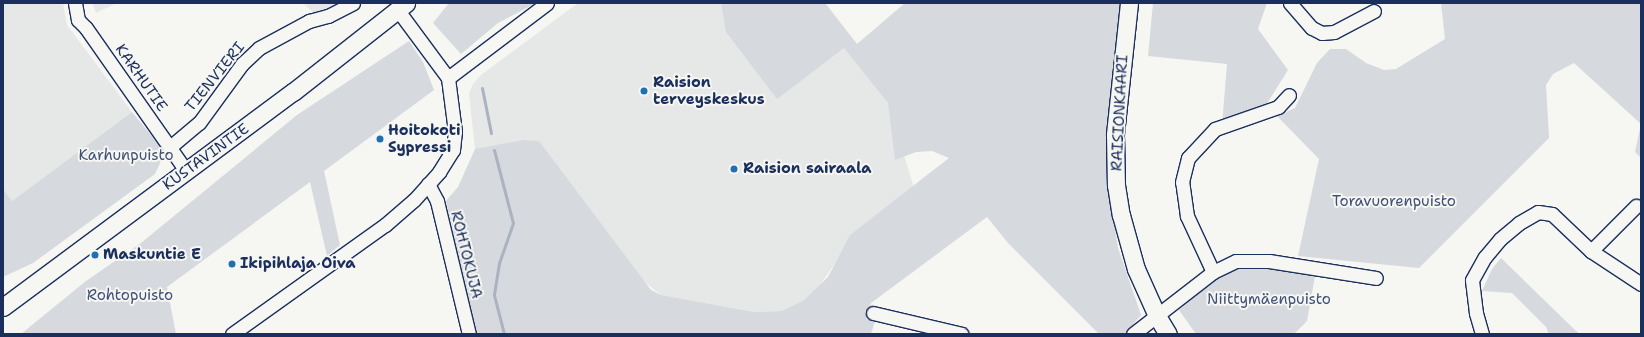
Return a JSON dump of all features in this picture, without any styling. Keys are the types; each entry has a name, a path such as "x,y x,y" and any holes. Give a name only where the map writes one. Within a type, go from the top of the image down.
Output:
{"main road":[{"name":"RAISIONKAARI","path":"1129,3 1115,136 1116,185 1134,262 1157,316 1168,334"},
{"name":"KUSTAVINTIE","path":"3,307 293,92 402,6"}],"street":[{"name":"KARHUTIE","path":"75,3 78,20 86,28 186,171"},
{"name":"TIENVIERI","path":"170,147 199,123 242,64 259,48 309,21 328,16 353,3"},
{"path":"448,78 547,3"},
{"path":"1290,3 1312,28 1322,34 1334,32 1374,11"},
{"path":"233,334 385,225 428,184 447,160 455,143 448,78 402,6"},
{"path":"1212,272 1187,216 1182,182 1188,158 1215,129 1278,106 1289,95"},
{"name":"ROHTOKUJA","path":"428,184 437,201 469,334"},
{"path":"1591,250 1636,206"},
{"path":"1482,334 1476,314 1472,280 1485,257 1500,239 1520,222 1538,212 1552,214 1591,250 1641,284"},
{"path":"1133,334 1212,272 1226,264 1249,260 1376,278"},
{"path":"873,313 962,334"}],"shaded area":[{"path":"3,3 63,3 67,25 132,112 12,201 3,189"},
{"path":"92,3 117,3 96,13"},
{"path":"303,3 365,3 325,24"},
{"name":"Raision sairaala","path":"578,3 825,3 857,45 888,103 914,188 850,235 843,252 817,289 804,300 782,311 754,312 661,295 482,150 475,149 469,94 473,84 481,75"}],"green space":[{"path":"449,3 536,3 498,23 461,54 433,23"},
{"path":"721,3 825,3 857,44 905,3 1122,3 1106,144 1107,179 1118,248 1141,315 1125,334 1099,334 1008,243 987,217 871,303 866,319 875,321 871,334 474,334 446,201 458,187 475,149 524,140 539,141 651,290 661,295 754,312 782,311 804,300 828,277 850,235 949,158 932,151 916,152 895,160 888,103 844,48 777,99 726,32"},
{"path":"1153,3 1267,3 1258,29 1288,70 1266,105 1222,125 1227,64 1148,56"},
{"name":"Toravuorenpuisto","path":"1441,3 1641,3 1641,124 1574,63 1553,74 1546,85 1549,138 1419,268 1298,256 1319,159 1277,116 1295,108 1317,63 1330,49 1346,49 1366,63 1384,70 1396,69 1445,39"},
{"name":"Rohtopuisto","path":"409,41 423,62 434,90 324,171 340,245 327,256 310,182 167,287 176,334 21,334 86,281 141,243 297,115"},
{"name":"Karhunpuisto","path":"132,112 160,146 161,161 155,174 33,263 3,277 3,189 12,201"},
{"path":"1641,124 1641,158 1635,152"},
{"path":"1501,258 1580,334 1549,334 1546,327 1512,293 1482,291 1492,269"},
{"name":"Niittymäenpuisto","path":"1239,266 1272,266 1315,276 1307,321 1294,334 1196,334 1179,310 1221,273"}],"waterway":[{"path":"482,88 491,133"},
{"path":"494,150 513,223 499,263 494,295 504,334"}],"place":[{"name":"Raision terveyskeskus","path":"644,91"},
{"name":"Hoitokoti Sypressi","path":"380,139"},
{"name":"Raision sairaala","path":"734,169"},
{"name":"Maskuntie E","path":"95,255"},
{"name":"Ikipihlaja Oiva","path":"232,264"}]}
